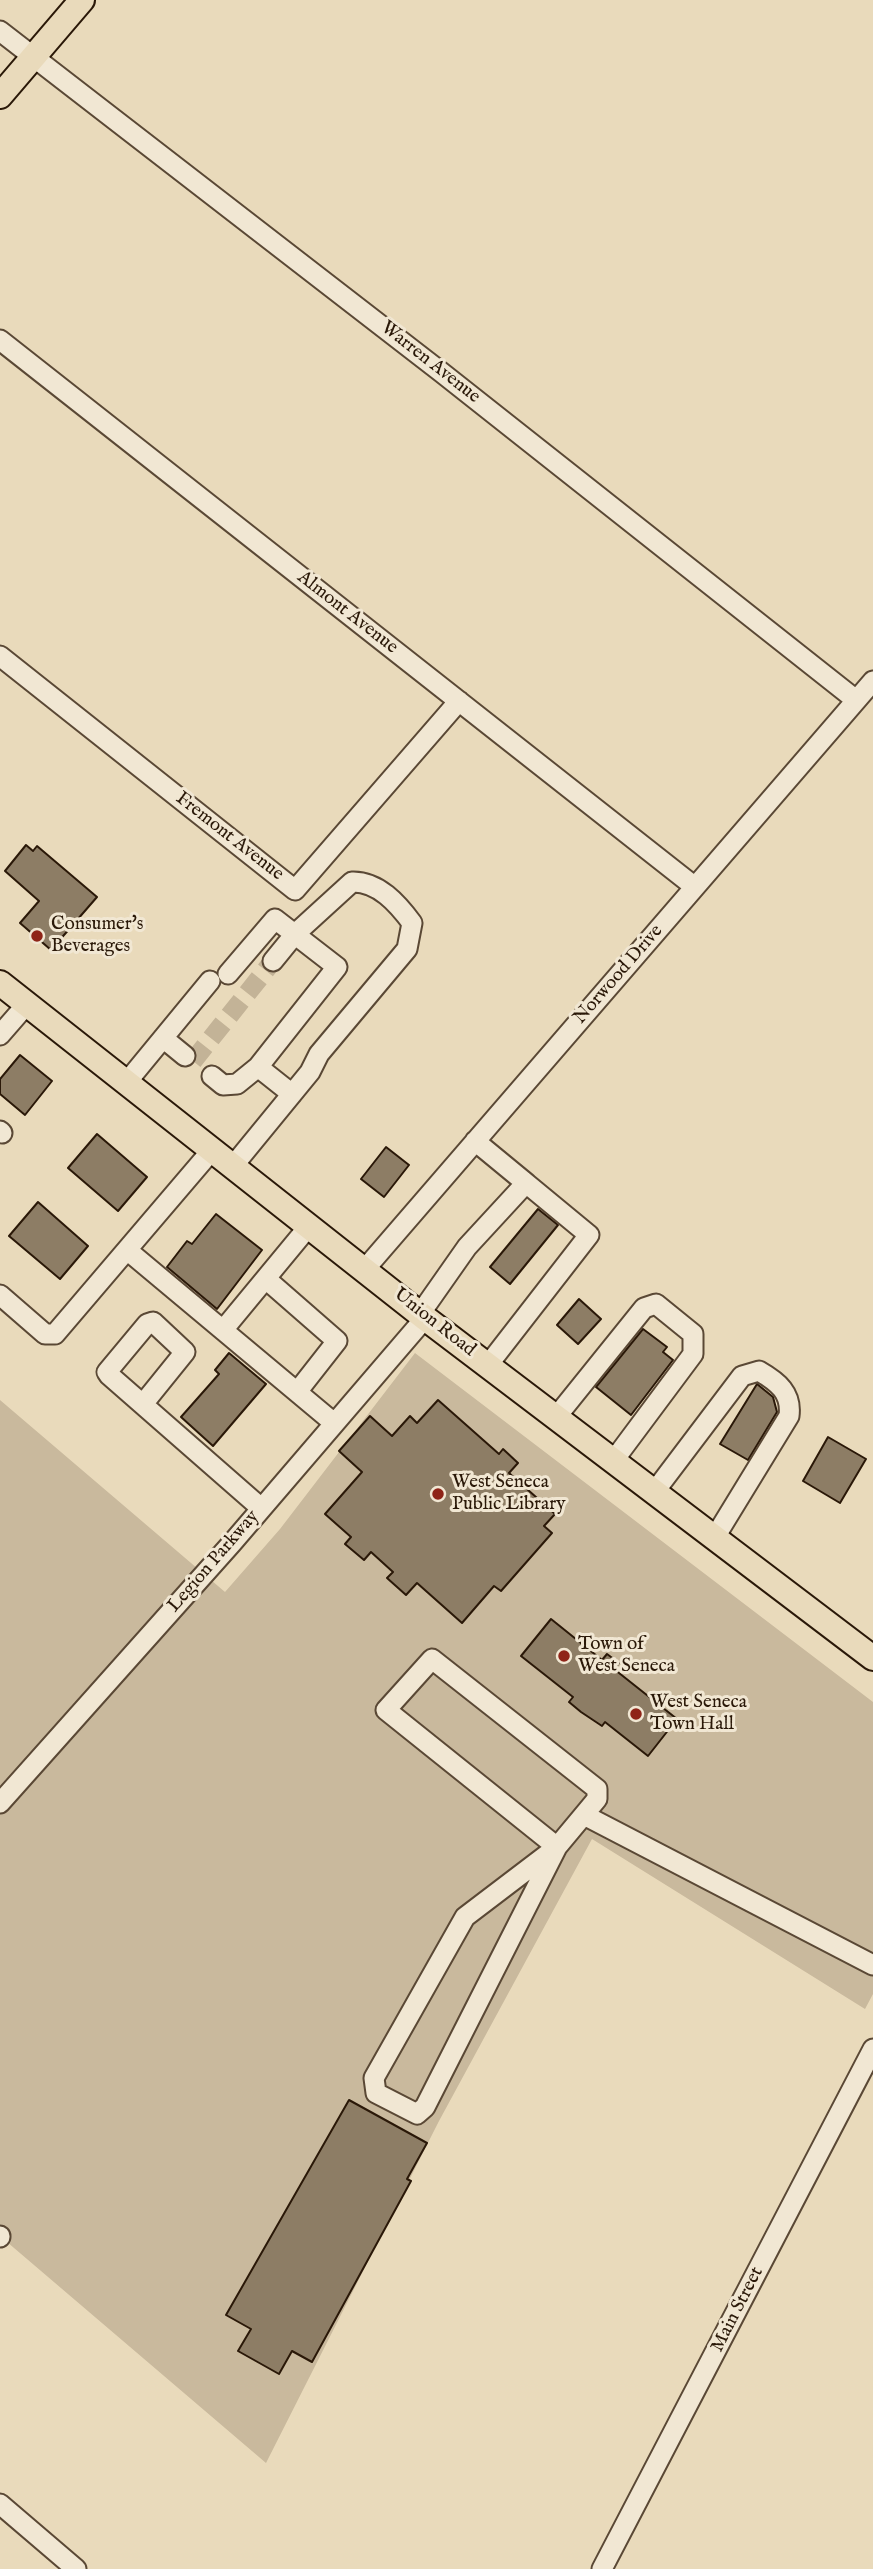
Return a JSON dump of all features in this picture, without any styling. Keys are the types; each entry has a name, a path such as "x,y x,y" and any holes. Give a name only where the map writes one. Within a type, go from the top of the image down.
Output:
{"main road":[{"path":"0,96 82,0"},
{"name":"Union Road","path":"0,983 423,1316 873,1658"}],"street":[{"name":"Warren Avenue","path":"0,31 441,372 856,700"},
{"name":"Almont Avenue","path":"0,340 695,887"},
{"name":"Fremont Avenue","path":"0,656 295,890 459,701"},
{"name":"Norwood Drive","path":"365,1269 873,681"},
{"path":"233,1166 310,1072 319,1054 407,948 412,923 401,908 368,881 352,882 295,934 273,961"},
{"path":"127,1083 163,1038 275,919 337,967 258,1067 237,1084 223,1085 212,1076"},
{"path":"0,1035 27,1004"},
{"path":"163,1038 185,1056"},
{"path":"258,1067 292,1094"},
{"path":"475,1141 589,1235 488,1365"},
{"path":"0,1295 45,1334 55,1334 212,1150"},
{"name":"Legion Parkway","path":"0,1803 334,1423 423,1316 467,1247 526,1183"},
{"path":"223,1330 309,1226"},
{"path":"127,1250 334,1423"},
{"path":"265,1279 337,1341 297,1392"},
{"path":"557,1416 643,1308 656,1304 693,1334 693,1354 614,1460"},
{"path":"655,1491 742,1376 759,1371 768,1376 786,1392 789,1416 716,1537"},
{"path":"143,1404 261,1508"},
{"path":"558,1847 386,1710 432,1659 597,1789 597,1799 558,1847 425,2107 417,2114 376,2093 374,2078 465,1917 558,1847"},
{"path":"584,1815 873,1965"},
{"name":"Main Street","path":"602,2569 873,2049"},
{"path":"0,2504 76,2569"}],"shaded area":[{"path":"415,1353 873,1702 873,1994 865,2009 592,1839 439,2121 266,2463 0,2236 0,1400 225,1592 280,1529"}],"building":[{"path":"26,845 33,851 37,846 97,897 51,950 20,923 39,901 5,871"},
{"path":"20,1055 52,1081 25,1115 0,1094 0,1079"},
{"path":"97,1134 147,1177 118,1211 68,1168"},
{"path":"386,1147 409,1165 384,1197 361,1179"},
{"path":"38,1202 88,1246 60,1279 9,1236"},
{"path":"538,1209 558,1225 510,1284 490,1267"},
{"path":"216,1214 262,1250 217,1309 167,1267 187,1241 192,1244"},
{"path":"579,1299 601,1319 578,1344 557,1325"},
{"path":"643,1329 667,1347 663,1352 673,1360 631,1415 596,1387"},
{"path":"229,1353 266,1384 213,1446 181,1417 219,1374 215,1370"},
{"path":"757,1384 773,1397 777,1412 748,1460 720,1444"},
{"name":"West Seneca Public Library","path":"438,1400 499,1454 503,1449 518,1463 509,1473 555,1514 544,1526 552,1533 501,1591 494,1586 462,1623 417,1583 406,1595 387,1578 393,1572 371,1552 364,1560 345,1544 351,1537 325,1514 362,1472 339,1451 370,1416 392,1436 410,1416 417,1423"},
{"path":"828,1437 866,1459 840,1503 803,1481"},
{"path":"551,1619 602,1660 607,1654 619,1663 614,1669 677,1719 648,1756 605,1722 602,1726 581,1712 569,1702 573,1697 521,1656"},
{"path":"349,2100 427,2143 407,2179 411,2181 312,2362 292,2351 279,2374 238,2351 251,2329 226,2315"}],"tunnel":[{"path":"193,1061 273,961"}],"place":[{"name":"Consumer's Beverages","path":"37,936"},
{"name":"West Seneca Public Library","path":"438,1494"},
{"name":"Town of West Seneca","path":"564,1656"},
{"name":"West Seneca Town Hall","path":"636,1714"}]}
